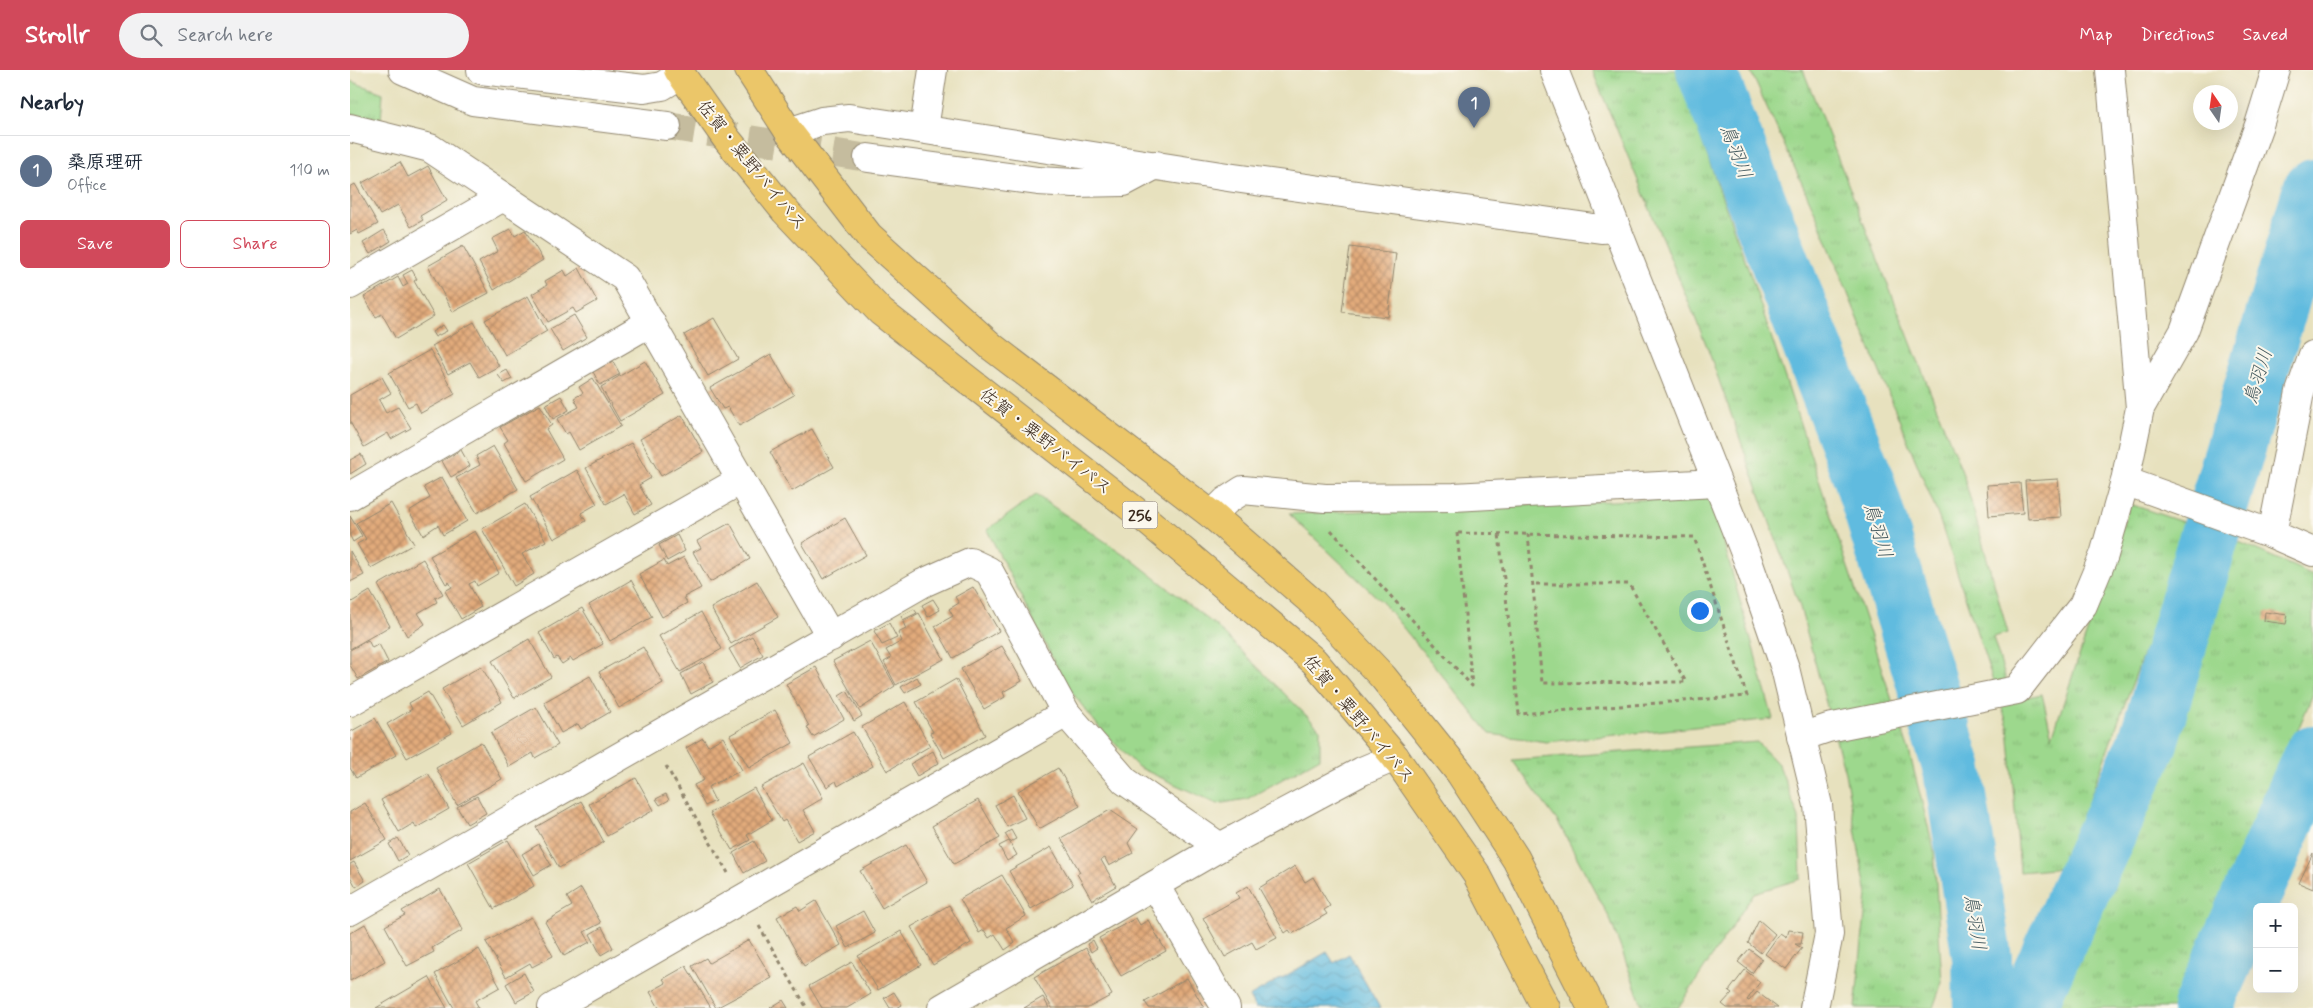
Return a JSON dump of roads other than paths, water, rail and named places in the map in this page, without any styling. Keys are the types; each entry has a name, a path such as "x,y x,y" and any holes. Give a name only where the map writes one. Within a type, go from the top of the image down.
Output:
{"highway":[{"name":"256","path":"749,70 789,132 869,236 992,347 1212,515 1324,615 1383,677 1460,773 1516,859 1592,1008"},
{"name":"佐賀・粟野バイパス","path":"679,73 726,138 785,211 881,312 1138,513 1314,660 1395,757 1477,875 1546,1008"}],"street":[{"path":"403,70 474,100 667,126"},
{"path":"481,70 644,89 662,86 679,73"},
{"path":"924,128 933,70"},
{"path":"1554,70 1747,558 1785,668 1818,805 1829,934 1814,1008"},
{"path":"1801,737 1828,728 2017,690 2083,605 2136,484 2140,408 2110,70"},
{"path":"2140,408 2184,331 2259,125 2276,70"},
{"path":"789,132 822,121 849,118 1156,165 1601,229 1615,228"},
{"path":"350,128 430,148 625,278 831,637"},
{"path":"868,158 1038,181 1074,183 1124,182 1156,165"},
{"path":"350,286 503,197"},
{"path":"350,496 651,322"},
{"path":"2262,530 2300,392 2313,356"},
{"path":"350,702 741,480"},
{"path":"1212,515 1226,501 1243,490 1325,498 1454,497 1716,482"},
{"path":"2136,484 2262,530 2313,552"},
{"path":"350,911 923,583 970,562 989,571 1066,713 1125,781 1220,848"},
{"path":"552,1008 1066,713"},
{"path":"942,1008 1220,848 1362,771 1395,757"},
{"path":"1155,885 1226,1008"}],"water":[{"path":"1327,952 1334,963 1349,954 1380,1008 1255,1008 1249,997"}],"waterway":[{"name":"鳥羽川","path":"1706,70 1863,477 1953,770 1982,958 1983,1008"},
{"name":"鳥羽川","path":"2026,1008 2148,742 2313,189"},
{"path":"2202,1008 2313,756"}],"tunnel":[{"path":"667,126 868,158"}],"place":[{"name":"桑原理研","path":"1474,128"}]}
